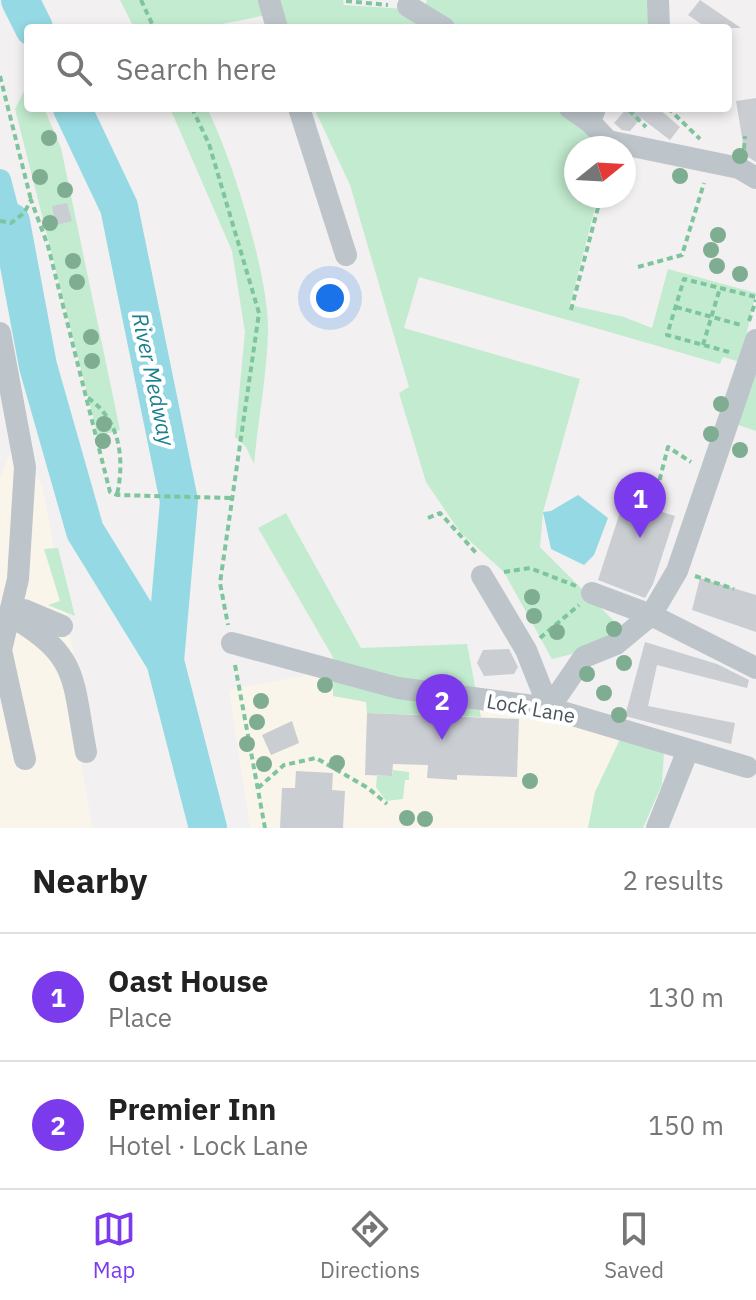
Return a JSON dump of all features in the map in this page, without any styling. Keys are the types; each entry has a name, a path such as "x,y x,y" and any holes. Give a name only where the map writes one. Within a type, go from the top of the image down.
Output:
{"street":[{"path":"269,0 276,24"},
{"path":"658,0 659,24"},
{"path":"408,6 437,24"},
{"path":"300,112 346,255"},
{"path":"592,115 608,141 715,162 739,168 756,178"},
{"path":"0,333 25,467 9,559 10,610 1,650 25,759"},
{"path":"549,708 584,657 616,644 651,615 677,571 751,341"},
{"path":"489,571 549,708"},
{"path":"592,593 651,615 756,668"},
{"path":"10,610 62,626"},
{"path":"10,610 57,647 70,669 86,752"},
{"name":"Lock Lane","path":"232,643 398,688 549,708 747,767"},
{"path":"657,828 688,750"}],"path":[{"path":"141,0 152,24"},
{"path":"346,1 408,6"},
{"path":"0,76 31,200 48,246 88,397 110,492 117,495 231,498"},
{"path":"194,112 209,144 259,313 220,583 265,828"},
{"path":"638,267 682,255 715,162 701,140 672,112"},
{"path":"0,221 11,223 24,213 31,200"},
{"path":"571,310 598,208"},
{"path":"751,341 703,345 667,335 684,279 756,297"},
{"path":"703,345 720,288"},
{"path":"676,307 712,317 751,341"},
{"path":"88,397 109,414 114,424 121,464 117,495"},
{"path":"652,509 668,447 710,474"},
{"path":"428,518 440,513 489,571 530,568 592,593 542,637"},
{"path":"677,571 734,589"},
{"path":"258,788 284,765 316,758 368,788 387,804"}],"shaded area":[{"path":"11,451 42,484 93,758 81,765 93,828 0,828 0,478"},
{"path":"323,672 528,711 622,735 595,792 588,828 250,828 229,690"}],"green space":[{"path":"120,0 265,0 267,15 222,24 132,24"},
{"path":"277,0 343,0 344,5 406,9 430,24 283,24"},
{"path":"427,0 651,0 650,24 454,24 425,6"},
{"path":"24,91 24,112 46,112 61,148 120,430 98,436 15,109"},
{"path":"172,112 209,112 238,186 256,249 268,331 254,464 246,447 235,437 245,332 232,251"},
{"path":"316,112 566,112 592,136 564,136 564,208 595,208 570,305 624,317 652,328 668,269 756,293 740,362 723,357 720,364 419,277 404,328 580,379 543,512 540,547 621,628 599,647 552,659 504,572 460,532 426,482 399,393 409,387 350,185"},
{"path":"756,346 756,431 732,423"},
{"path":"286,513 361,648 467,644 481,717 367,713 366,702 333,696 334,659 258,528"},
{"path":"58,548 75,616 48,605 60,601 44,549"},
{"path":"622,735 664,751 662,784 643,828 588,828 595,792"},
{"path":"393,770 409,772 409,780 405,780 403,799 386,801 376,787 377,776 392,776"}],"water":[{"path":"578,495 608,518 594,555 584,565 551,549 543,512 551,511"}],"building":[{"path":"700,0 741,28 732,28 732,24 701,24 688,15"},
{"path":"756,98 756,162 745,155 736,101"},
{"path":"624,112 663,112 680,127 670,140 641,118 630,131 622,130 614,123"},
{"path":"67,203 72,221 56,225 52,206"},
{"path":"624,500 675,516 653,584 645,598 598,580"},
{"path":"700,578 756,595 756,632 692,610"},
{"path":"645,642 717,664 749,680 747,688 657,665 648,706 735,723 731,744 625,716"},
{"path":"509,649 518,667 514,674 484,676 477,663 483,650"},
{"path":"367,713 519,719 517,777 457,775 457,780 427,778 428,765 393,764 392,776 365,775"},
{"path":"292,721 299,743 271,755 262,735"},
{"path":"296,771 333,773 332,790 345,791 343,828 280,828 282,788 295,788"}],"waterway":[{"name":"River Medway","path":"20,0 32,24"},
{"name":"River Medway","path":"74,112 119,207 179,501 165,661"},
{"name":"River Medway","path":"0,180 11,222"},
{"name":"River Medway","path":"11,222 38,366 85,531 165,661 208,828"}],"place":[{"name":"Oast House","path":"640,538"},
{"name":"Premier Inn","path":"442,740"}]}
